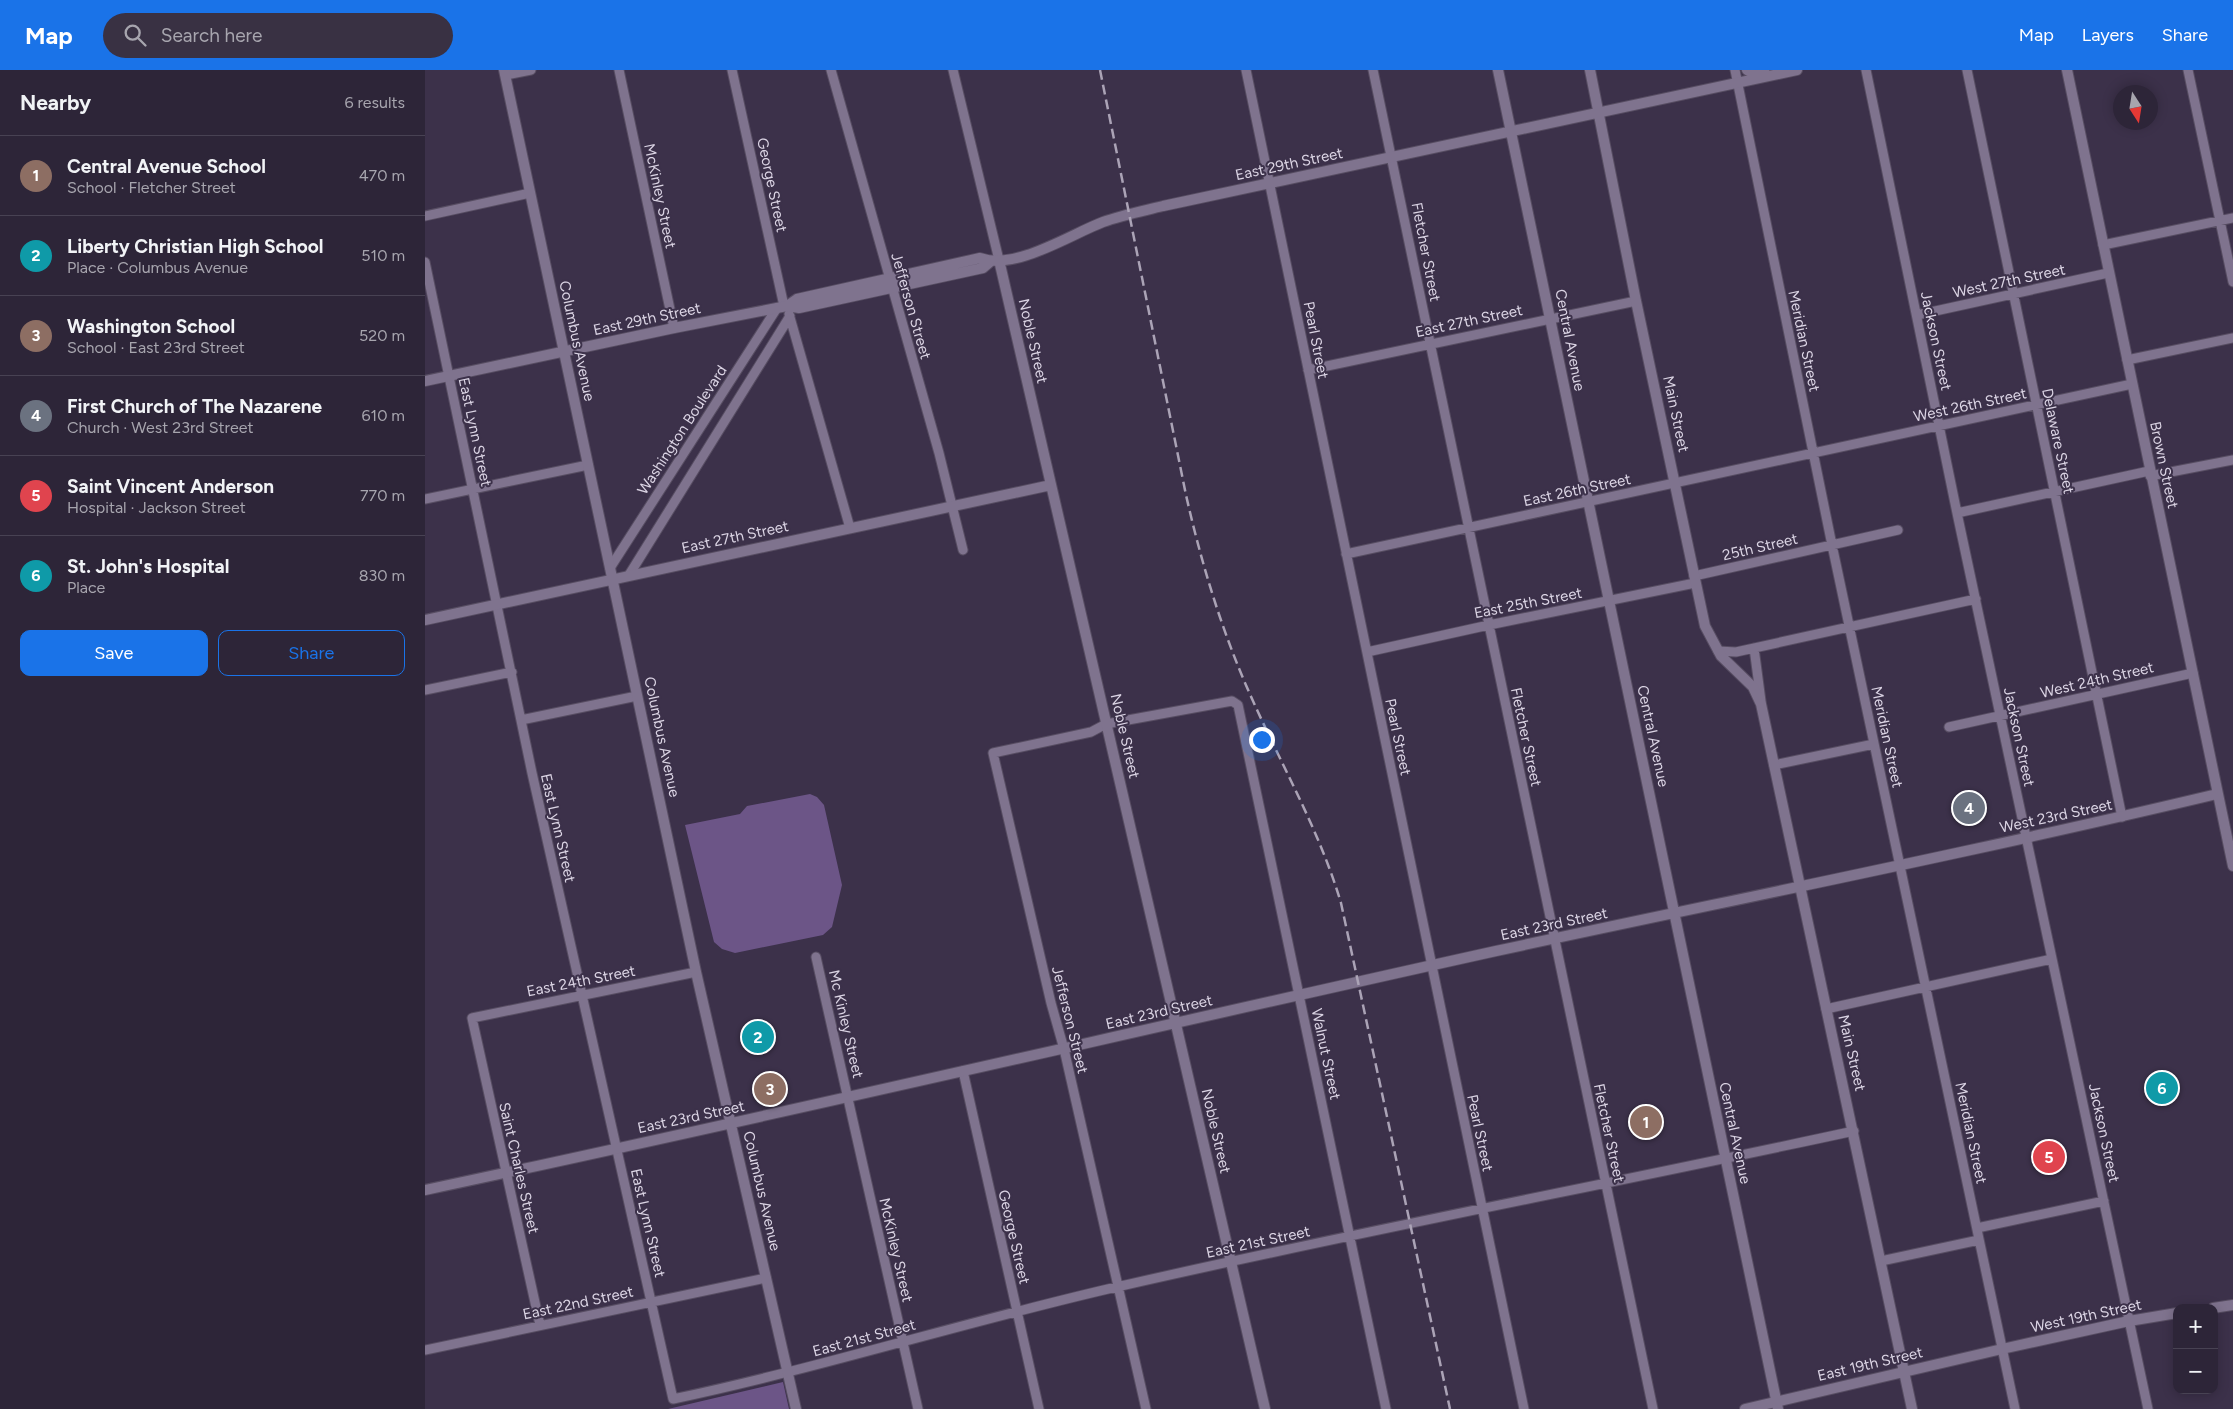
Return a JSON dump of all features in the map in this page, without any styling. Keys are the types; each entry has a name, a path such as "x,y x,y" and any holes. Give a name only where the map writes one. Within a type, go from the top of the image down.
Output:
{"street":[{"path":"505,73 531,70"},
{"name":"McKinley Street","path":"619,70 674,328"},
{"name":"George Street","path":"732,70 785,309 850,528"},
{"name":"Jefferson Street","path":"831,70 939,453 963,550"},
{"name":"Noble Street","path":"953,70 994,261 1051,485 1265,1409"},
{"name":"Pearl Street","path":"1246,70 1524,1409"},
{"name":"Fletcher Street","path":"1373,70 1653,1409"},
{"name":"Central Avenue","path":"1498,70 1777,1405"},
{"name":"Main Street","path":"1591,70 1636,301 1705,626 1718,650 1753,687 1761,704"},
{"name":"Meridian Street","path":"1735,70 1849,627 2015,1409"},
{"path":"1747,70 1761,73 1793,71"},
{"name":"Jackson Street","path":"1866,70 1957,513 2148,1409"},
{"name":"Delaware Street","path":"1967,70 2122,817"},
{"name":"Brown Street","path":"2067,70 2233,866"},
{"path":"2188,70 2233,282"},
{"name":"East 29th Street","path":"425,381 674,328 785,309 797,299 891,283 981,258 994,261 1026,255 1057,244 1111,219 1269,183 1793,71"},
{"name":"Columbus Avenue","path":"505,73 696,972 797,1409"},
{"path":"425,216 530,193"},
{"path":"2103,245 2233,218"},
{"name":"East Lynn Street","path":"425,262 521,720 673,1399"},
{"name":"West 27th Street","path":"1917,315 2108,273"},
{"name":"East 27th Street","path":"1308,370 1636,301"},
{"name":"Washington Boulevard","path":"610,568 785,309"},
{"name":"Washington Boulevard","path":"629,575 785,309"},
{"path":"2127,360 2233,338"},
{"name":"West 26th Street","path":"1813,453 2132,384"},
{"name":"East 26th Street","path":"1345,554 1813,453"},
{"path":"1957,513 2150,473 2233,460"},
{"path":"425,499 588,465"},
{"name":"East 27th Street","path":"425,620 1051,485"},
{"name":"25th Street","path":"1695,580 1898,530"},
{"name":"East 25th Street","path":"1367,652 1609,601 1695,580"},
{"path":"1718,650 1732,653 1976,599"},
{"name":"Main Street","path":"1754,648 1761,704 1854,1131 1912,1409"},
{"path":"425,690 511,672"},
{"name":"West 24th Street","path":"1949,727 2193,673"},
{"path":"521,720 637,696"},
{"name":"Walnut Street","path":"1107,724 1232,701 1238,705 1387,1409"},
{"name":"Jefferson Street","path":"1107,724 1091,732 993,753 1051,1003 1064,1049 1146,1409"},
{"path":"1774,765 1874,744"},
{"name":"West 23rd Street","path":"1900,866 2217,794"},
{"name":"East 23rd Street","path":"425,1190 848,1098 1554,939 1900,866"},
{"name":"Mc Kinley Street","path":"817,957 848,1098"},
{"path":"1826,1009 2052,959"},
{"name":"East 24th Street","path":"472,1018 696,972"},
{"name":"Saint Charles Street","path":"472,1018 541,1325"},
{"name":"George Street","path":"963,1071 1039,1409"},
{"name":"McKinley Street","path":"848,1098 918,1409"},
{"name":"East 21st Street","path":"673,1399 788,1373 1117,1286 1854,1131"},
{"path":"1977,1228 2104,1201"},
{"path":"1881,1261 1979,1240"},
{"name":"East 22nd Street","path":"425,1350 766,1278"},
{"path":"2218,1307 2233,1305"},
{"name":"West 19th Street","path":"2002,1349 2129,1321 2173,1314"},
{"name":"East 19th Street","path":"1745,1409 1777,1405 1904,1371 2002,1349"}],"shaded area":[{"path":"810,794 817,797 824,805 842,885 832,927 823,935 735,953 722,949 714,942 685,825 740,814 747,806"},
{"path":"783,1382 789,1409 668,1409"}],"railway":[{"path":"1100,70 1186,495 1199,548 1214,600 1232,651 1323,851 1341,903 1450,1409"}],"place":[{"name":"First Church of The Nazarene","path":"1969,808"},
{"name":"Liberty Christian High School","path":"758,1037"},
{"name":"St. John's Hospital","path":"2162,1088"},
{"name":"Washington School","path":"770,1089"},
{"name":"Central Avenue School","path":"1646,1122"},
{"name":"Saint Vincent Anderson","path":"2049,1157"}]}
